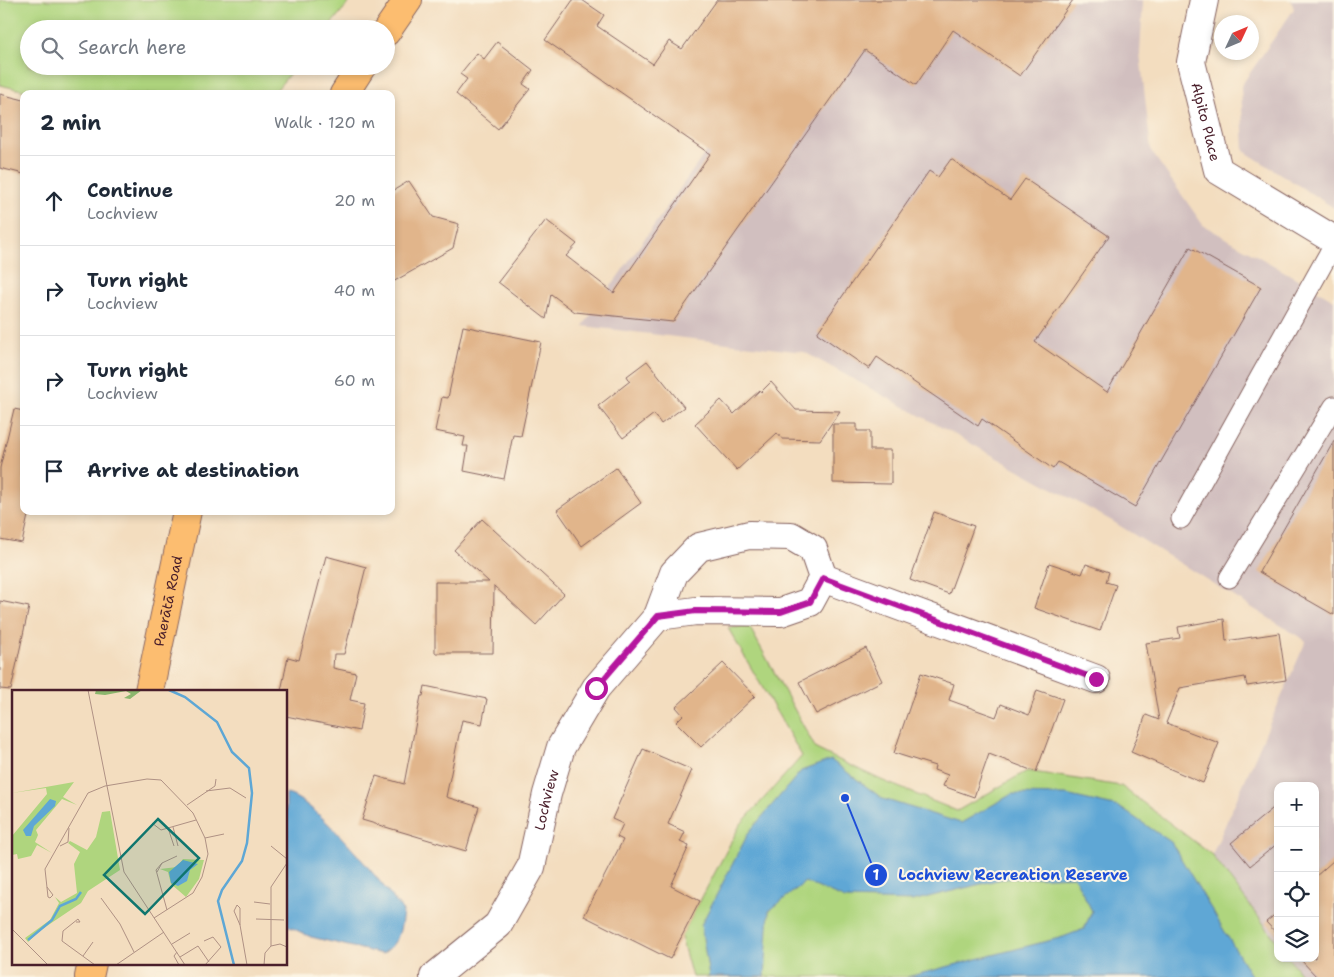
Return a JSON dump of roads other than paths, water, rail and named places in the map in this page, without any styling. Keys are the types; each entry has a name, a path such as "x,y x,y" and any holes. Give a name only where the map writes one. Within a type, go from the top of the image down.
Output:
{"main road":[{"path":"394,20 408,0"},
{"path":"347,90 356,75"},
{"name":"Paerātā Road","path":"149,690 186,515"},
{"path":"89,977 92,964"}],"street":[{"name":"Alpito Place","path":"1204,0 1191,62 1218,170 1334,240"},
{"name":"Lochview","path":"434,977 498,925 531,867 547,794 561,747 596,688 658,616 674,573 699,547 749,535 791,536 813,549 823,578"},
{"path":"658,616 696,611 781,612 810,602 823,578 1096,679"}],"lane":[{"path":"1181,519 1334,244"},
{"path":"1229,578 1334,406"}],"water":[{"path":"831,760 883,799 961,823 1012,794 1066,795 1119,807 1171,842 1252,977 907,977 1063,937 1084,929 1092,911 1074,876 1001,879 912,901 845,899 805,882 769,911 765,977 709,977 701,925 749,832 801,771"},
{"path":"288,795 299,799 331,826 403,911 396,941 382,954 311,937 288,926"}],"place":[{"name":"Lochview Recreation Reserve","path":"845,798"}]}
